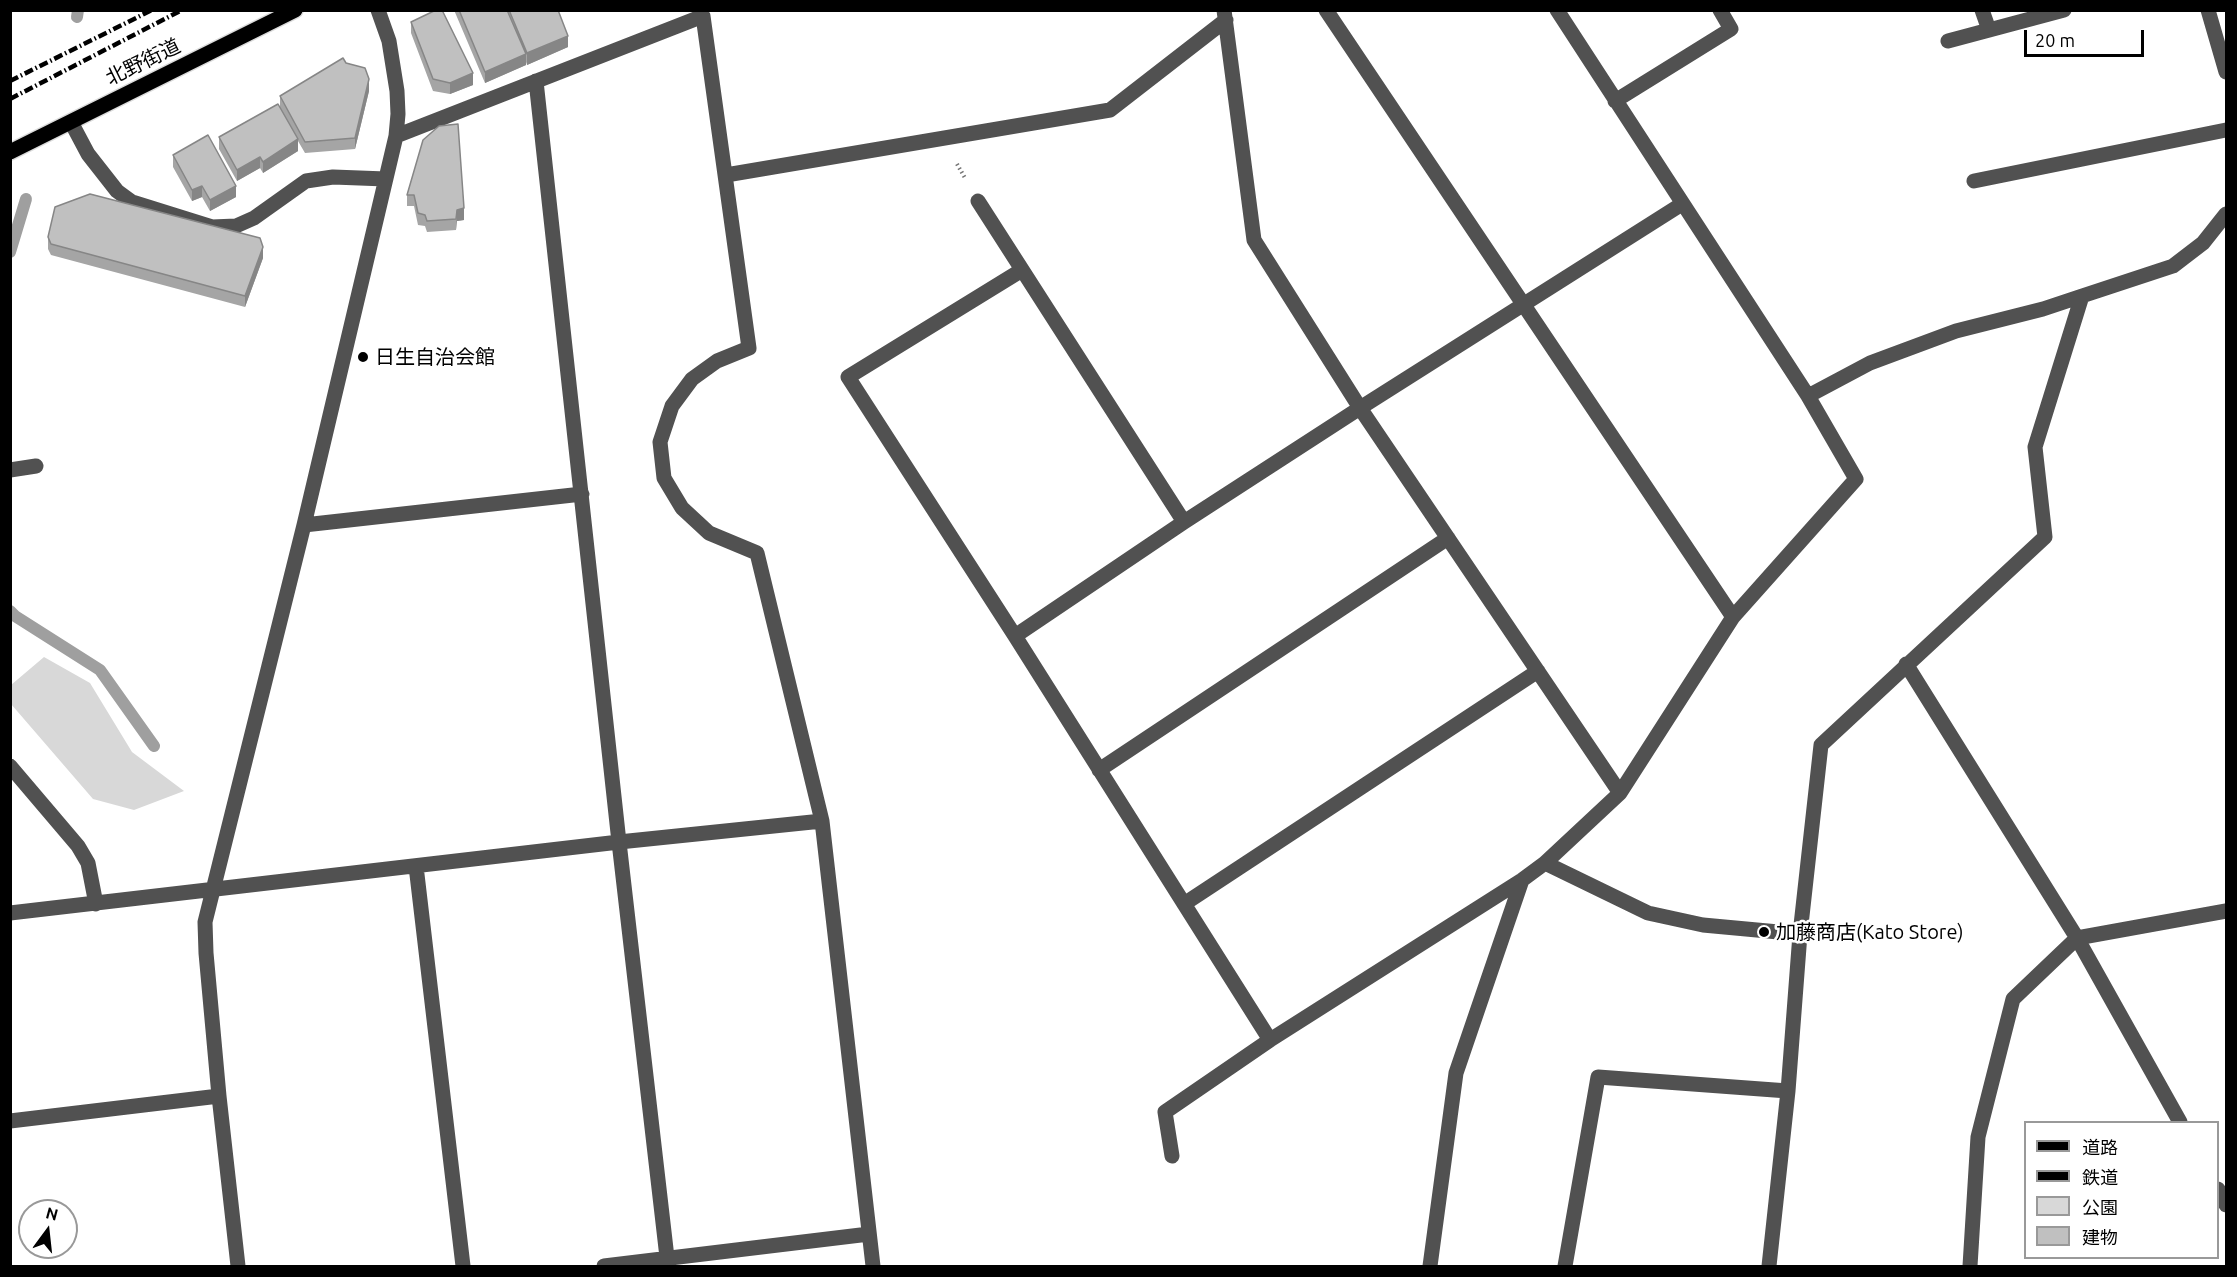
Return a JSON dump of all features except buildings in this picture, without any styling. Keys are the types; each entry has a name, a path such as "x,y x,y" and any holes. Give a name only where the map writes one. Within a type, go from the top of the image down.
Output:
{"main road":[{"name":"北野街道","path":"10,152 295,10"}],"street":[{"path":"238,1266 219,1096 205,922 304,525 396,136 397,91 388,41 378,10"},
{"path":"1326,10 1733,617"},
{"path":"1172,1156 1166,1112 1270,1040 1522,880 1545,863 1620,793 1733,617 1856,479 1808,396 1557,10"},
{"path":"1615,101 1731,29 1720,10"},
{"path":"1982,10 1989,30"},
{"path":"1948,41 2064,10"},
{"path":"2208,10 2226,72"},
{"path":"726,175 1110,110 1225,15"},
{"path":"1225,15 1254,240 1360,408 1620,793"},
{"path":"396,136 703,16 749,348 717,361 692,379 672,406 660,442 663,477 682,508 709,533 757,553 822,821 873,1266"},
{"path":"536,81 618,842 668,1263"},
{"path":"70,122 88,154 117,191 132,202 212,227 236,226 254,218 306,181 333,177 386,179"},
{"path":"1974,181 2226,130"},
{"path":"978,201 1184,522"},
{"path":"1015,636 1184,522 1360,408 1682,204"},
{"path":"1808,396 1870,363 1956,331 2043,309 2173,266 2203,243 2226,214"},
{"path":"1022,270 848,377 1015,636 1270,1040"},
{"path":"1769,1266 1788,1091 1800,934 1821,745 2045,537 2035,447 2082,296"},
{"path":"10,471 36,466"},
{"path":"304,525 582,494"},
{"path":"1100,770 1448,538"},
{"path":"1906,664 2077,938 2179,1121"},
{"path":"1184,904 1538,671"},
{"path":"10,766 78,846 88,863 96,904"},
{"path":"10,913 618,842 822,821"},
{"path":"1545,863 1648,913 1703,925 1800,934"},
{"path":"416,866 463,1266"},
{"path":"1430,1266 1456,1073 1522,880"},
{"path":"1970,1266 1978,1137 2013,999 2077,938 2226,910"},
{"path":"1565,1266 1598,1077 1788,1091"},
{"path":"10,1122 219,1096"},
{"path":"604,1266 668,1263 869,1234"}],"path":[{"path":"943,140 978,201"}],"green space":[{"path":"44,657 90,683 132,752 184,791 134,810 93,799 11,704 11,685"}],"waterway":[{"path":"77,17 78,10"},
{"path":"10,252 26,199"},
{"path":"10,611 100,670 154,746"}],"railway":[{"path":"10,81 152,10"},
{"path":"10,99 182,10"}],"place":[{"name":"日生自治会館","path":"363,357"},
{"name":"加藤商店(Kato Store)","path":"1764,932"}]}
